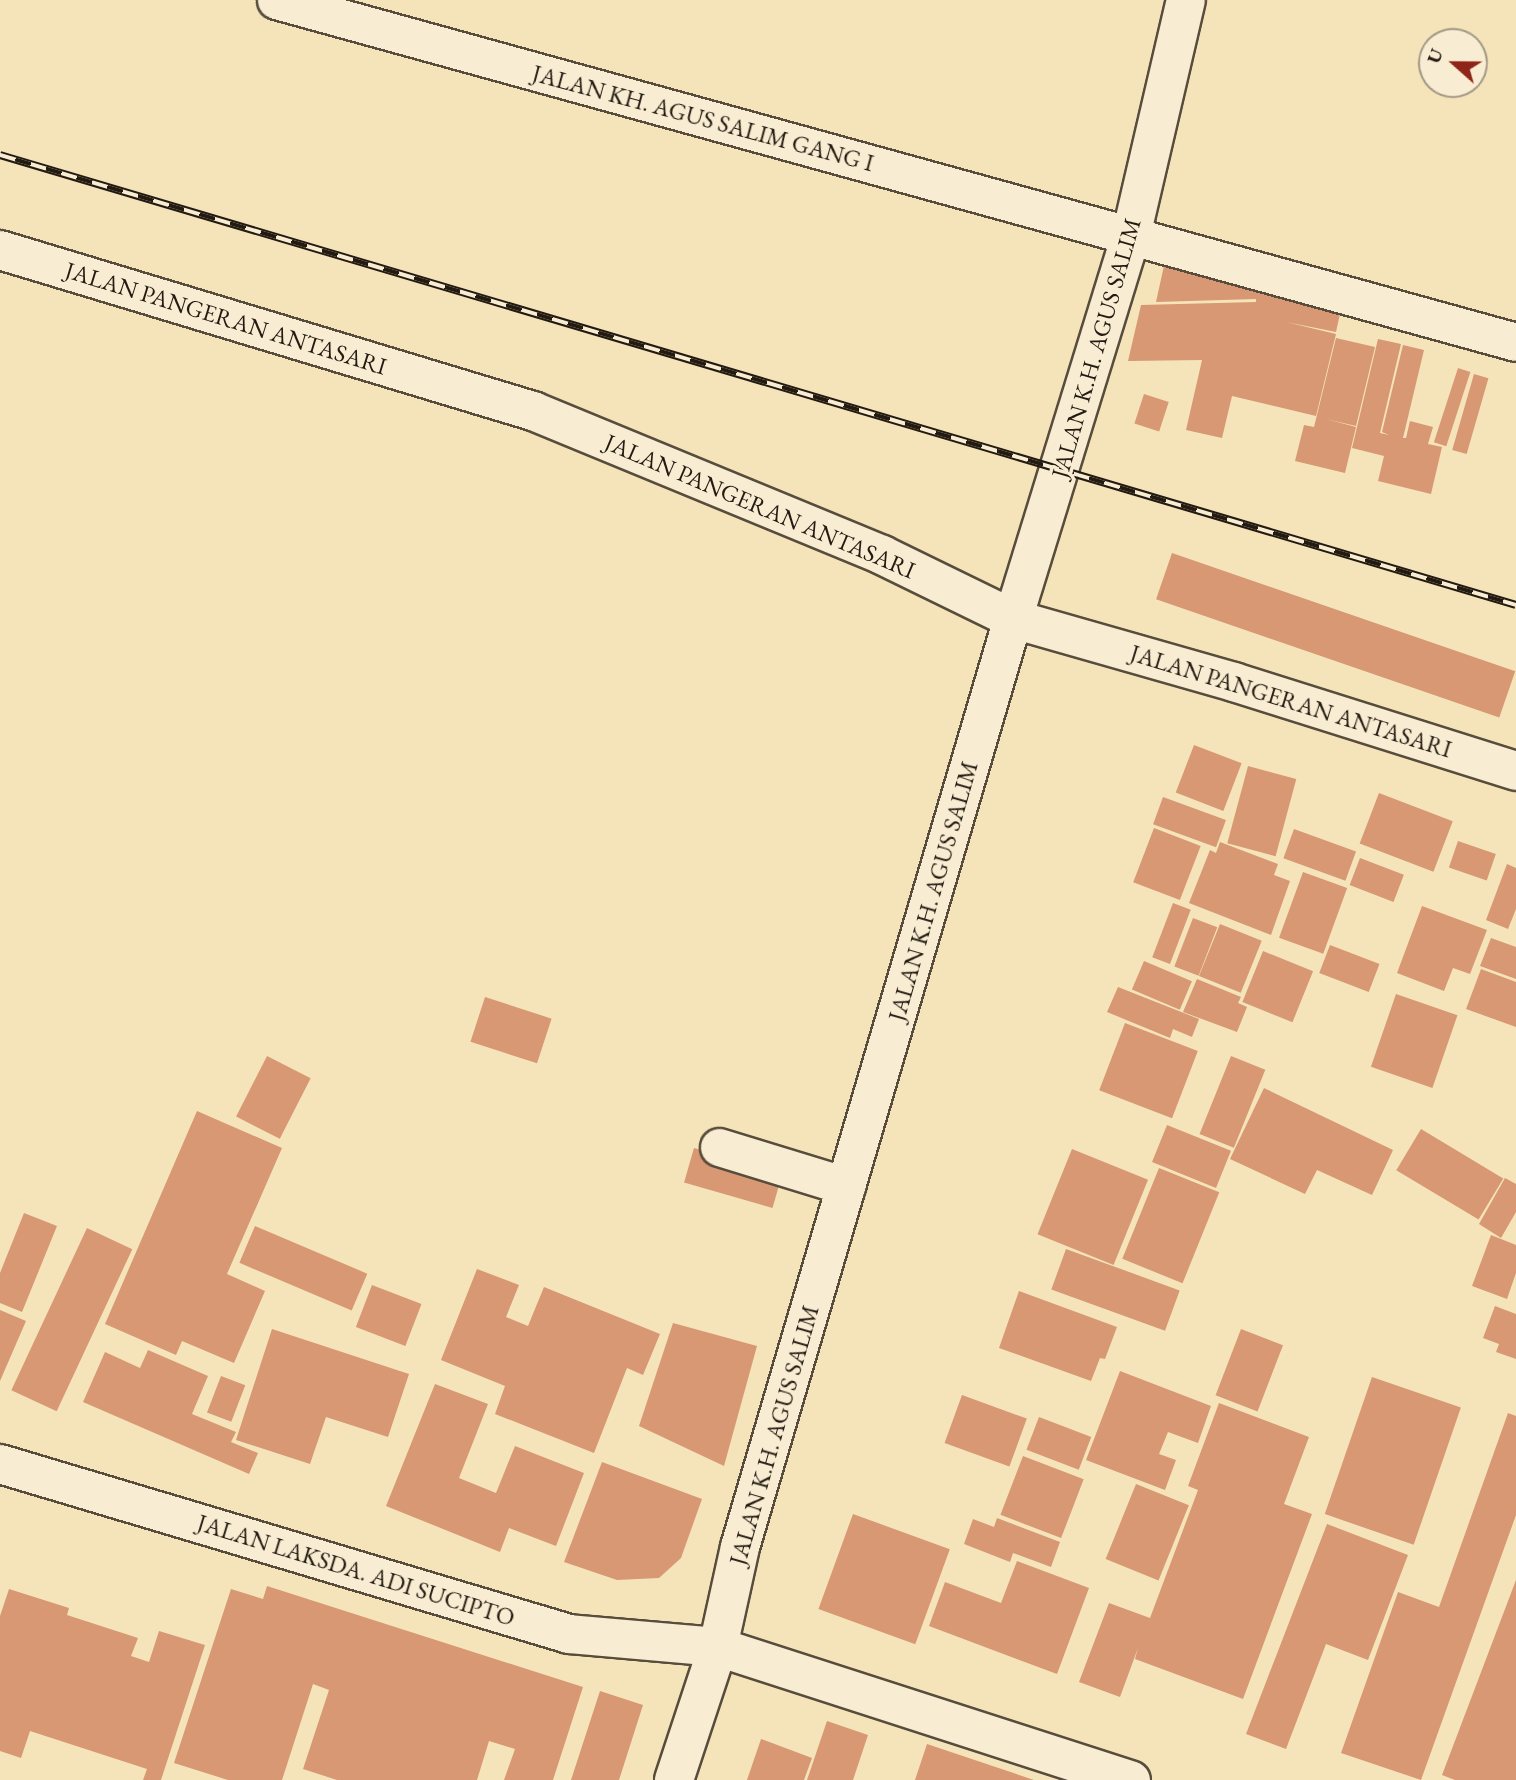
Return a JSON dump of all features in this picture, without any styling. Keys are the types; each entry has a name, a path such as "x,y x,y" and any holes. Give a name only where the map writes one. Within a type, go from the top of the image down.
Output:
{"street":[{"name":"JALAN K.H. AGUS SALIM","path":"674,1780 718,1647 740,1547 1013,619 1130,236 1186,0"},
{"name":"JALAN KH. AGUS SALIM GANG I","path":"284,1 1516,342"},
{"name":"JALAN PANGERAN ANTASARI","path":"0,250 533,411 882,555 1013,619 1234,681 1516,771"},
{"path":"719,1147 846,1186"},
{"name":"JALAN LAKSDA. ADI SUCIPTO","path":"0,1464 569,1634 718,1647 1132,1780"}],"building":[{"path":"1165,261 1341,309 1336,332 1286,322 1336,334 1316,416 1232,396 1222,438 1186,430 1202,360 1128,361 1141,305 1256,302 1256,299 1156,302"},
{"path":"1336,338 1375,347 1356,426 1326,419 1356,427 1345,473 1295,461 1304,425 1314,427"},
{"path":"1378,339 1401,344 1380,433 1389,435 1382,432 1403,345 1424,350 1403,438 1406,438 1410,421 1433,427 1428,444 1442,447 1431,494 1378,481 1384,456 1352,448"},
{"path":"1458,368 1470,372 1446,446 1434,442"},
{"path":"1474,374 1488,378 1467,454 1452,450"},
{"path":"1144,394 1169,402 1159,432 1134,423"},
{"path":"1172,553 1515,671 1499,718 1156,599"},
{"path":"1194,745 1242,763 1223,811 1176,793"},
{"path":"1248,766 1296,779 1276,856 1227,843"},
{"path":"1379,793 1453,821 1433,872 1360,843"},
{"path":"1163,797 1226,820 1216,847 1153,824"},
{"path":"1154,828 1201,846 1180,900 1133,882"},
{"path":"1294,829 1356,852 1345,881 1283,858"},
{"path":"1458,841 1496,854 1487,880 1449,867"},
{"path":"1220,842 1278,864 1274,875 1290,881 1271,935 1189,903 1210,850 1216,853"},
{"path":"1360,858 1404,875 1393,902 1350,885"},
{"path":"1507,864 1516,868 1516,909 1508,929 1486,920"},
{"path":"1303,872 1347,888 1323,954 1279,938"},
{"path":"1173,903 1191,910 1170,964 1152,957"},
{"path":"1422,906 1487,930 1470,974 1453,968 1444,991 1397,973"},
{"path":"1193,918 1217,927 1199,976 1174,967"},
{"path":"1220,924 1262,941 1241,993 1199,976"},
{"path":"1491,938 1516,947 1516,979 1480,966"},
{"path":"1330,945 1379,964 1369,992 1319,973"},
{"path":"1263,951 1313,971 1292,1022 1242,1002"},
{"path":"1144,961 1192,981 1180,1010 1132,990"},
{"path":"1481,969 1516,982 1516,1027 1466,1009"},
{"path":"1197,979 1241,997 1238,1003 1247,1007 1237,1032 1183,1012"},
{"path":"1118,987 1199,1019 1192,1037 1173,1029 1170,1038 1107,1012"},
{"path":"1396,994 1457,1015 1432,1088 1371,1067"},
{"path":"485,997 552,1019 537,1063 470,1042"},
{"path":"1125,1023 1198,1051 1172,1118 1099,1090"},
{"path":"267,1056 311,1078 280,1139 236,1117"},
{"path":"1231,1056 1265,1070 1234,1148 1200,1134"},
{"path":"1264,1088 1393,1150 1372,1195 1317,1170 1305,1194 1230,1159"},
{"path":"197,1111 282,1148 227,1274 265,1291 234,1363 182,1341 176,1355 105,1324"},
{"path":"1167,1125 1231,1151 1216,1188 1152,1162"},
{"path":"1421,1129 1503,1178 1479,1220 1396,1170"},
{"path":"694,1148 782,1173 773,1208 684,1183"},
{"path":"1072,1149 1148,1180 1114,1265 1038,1234"},
{"path":"1159,1168 1219,1192 1183,1283 1122,1259"},
{"path":"1505,1178 1516,1184 1516,1212 1501,1238 1479,1224"},
{"path":"24,1213 57,1226 22,1312 0,1303 0,1273"},
{"path":"255,1226 367,1274 352,1310 239,1263"},
{"path":"87,1228 132,1249 57,1411 11,1390"},
{"path":"1491,1235 1516,1245 1516,1273 1507,1299 1472,1286"},
{"path":"1066,1249 1180,1290 1165,1331 1051,1289"},
{"path":"477,1269 519,1285 506,1317 528,1326 544,1287 660,1334 643,1375 627,1368 594,1453 495,1414 505,1386 441,1360"},
{"path":"372,1285 421,1304 405,1346 356,1327"},
{"path":"1019,1291 1117,1327 1105,1359 1100,1358 1091,1381 999,1348"},
{"path":"1495,1306 1516,1314 1516,1359 1496,1352 1499,1344 1483,1338"},
{"path":"0,1310 26,1321 0,1381"},
{"path":"673,1323 757,1346 724,1466 639,1426"},
{"path":"272,1329 409,1374 388,1437 326,1417 310,1464 236,1440"},
{"path":"1241,1329 1283,1345 1258,1411 1216,1395"},
{"path":"148,1350 208,1376 192,1414 236,1432 231,1442 258,1453 249,1474 83,1402 105,1352 140,1368"},
{"path":"1120,1371 1211,1406 1198,1443 1168,1432 1159,1454 1176,1460 1165,1490 1086,1460"},
{"path":"221,1376 245,1385 231,1422 207,1412"},
{"path":"1372,1377 1461,1408 1414,1545 1325,1514"},
{"path":"435,1384 488,1404 459,1478 496,1493 515,1446 584,1473 556,1546 509,1528 500,1552 386,1506"},
{"path":"962,1395 1027,1419 1009,1467 945,1443"},
{"path":"1219,1403 1309,1437 1284,1504 1312,1514 1243,1699 1135,1659 1138,1648 1120,1697 1079,1682 1109,1603 1150,1618 1198,1490 1188,1486"},
{"path":"1508,1413 1516,1416 1516,1515 1421,1780 1341,1753 1398,1592 1439,1607"},
{"path":"1039,1417 1091,1437 1079,1470 1026,1450"},
{"path":"1023,1456 1084,1479 1061,1538 1000,1515"},
{"path":"602,1462 702,1499 681,1558 659,1578 617,1580 564,1562"},
{"path":"1136,1484 1189,1505 1159,1580 1106,1559"},
{"path":"853,1514 950,1549 915,1644 818,1609"},
{"path":"997,1518 1060,1542 1051,1567 1013,1553 1010,1562 964,1544 973,1519 994,1527"},
{"path":"1327,1524 1408,1555 1368,1660 1326,1644 1286,1749 1246,1734"},
{"path":"1017,1561 1089,1588 1057,1674 929,1626 945,1582 1001,1603"},
{"path":"1516,1580 1516,1780 1455,1780 1442,1775"},
{"path":"267,1586 583,1687 553,1780 504,1780 515,1749 489,1741 477,1780 337,1780 303,1769 329,1690 313,1684 282,1780 228,1780 174,1763 231,1589 263,1599"},
{"path":"9,1589 69,1608 67,1615 138,1638 131,1656 149,1662 159,1631 205,1645 161,1780 143,1780 147,1769 30,1731 21,1758 0,1751 0,1616"},
{"path":"600,1691 643,1705 619,1780 571,1780"},
{"path":"827,1721 868,1735 853,1780 807,1780"},
{"path":"761,1739 812,1758 804,1780 747,1780"},
{"path":"927,1744 1034,1780 915,1780"}],"railway":[{"path":"0,155 1516,605"}]}
